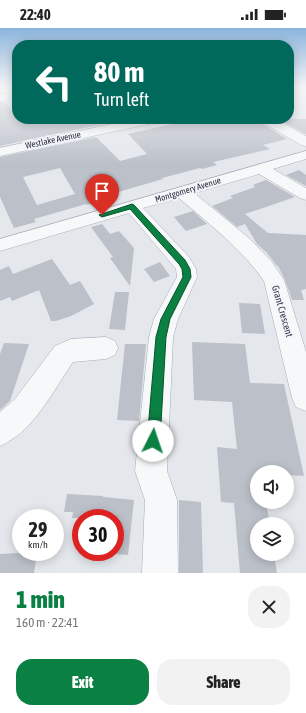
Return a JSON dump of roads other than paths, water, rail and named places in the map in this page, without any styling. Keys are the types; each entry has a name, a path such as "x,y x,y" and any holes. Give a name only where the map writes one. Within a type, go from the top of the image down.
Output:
{"street":[{"name":"Westlake Avenue","path":"0,152 130,124"},
{"path":"275,124 306,142"},
{"name":"Montgomery Avenue","path":"0,245 306,155"},
{"path":"260,168 306,194"},
{"name":"Grant Crescent","path":"181,192 252,250 274,280 306,398"},
{"path":"132,206 182,262 186,269 187,277 166,319 161,337 151,471 161,500 160,573"},
{"path":"0,431 24,409 64,354 71,350 106,348"}]}
